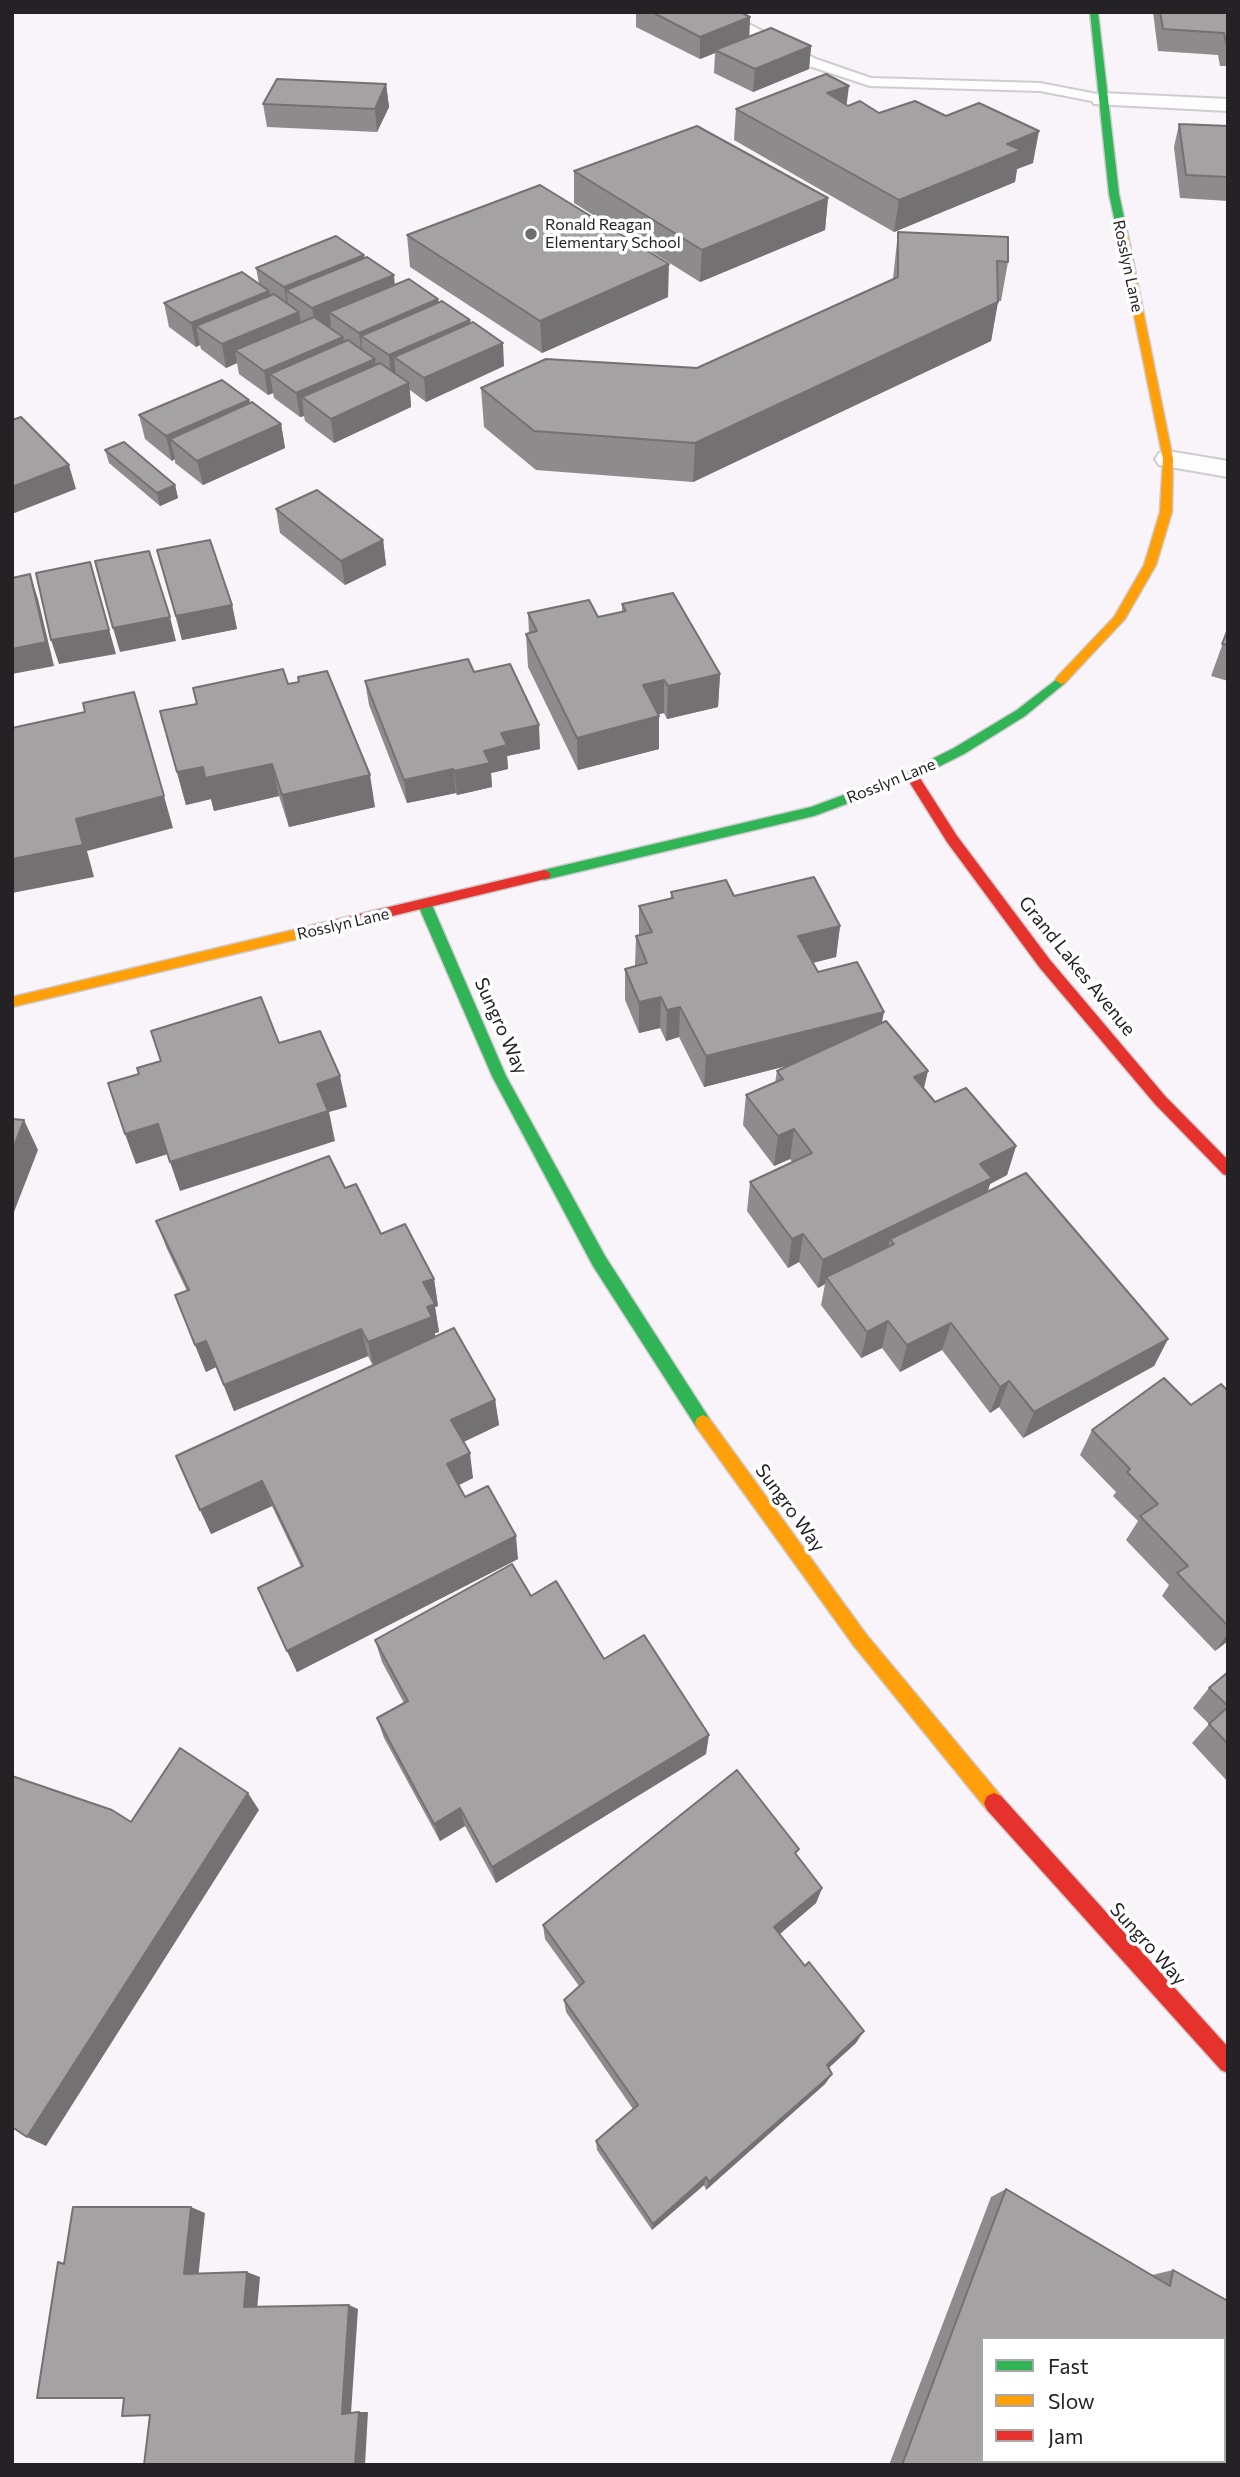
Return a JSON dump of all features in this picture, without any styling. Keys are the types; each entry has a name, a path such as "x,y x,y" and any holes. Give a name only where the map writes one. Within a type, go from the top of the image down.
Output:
{"street":[{"name":"Rosslyn Lane","path":"12,1002 814,811 911,775 959,751 1021,713 1073,670 1119,619 1150,565 1166,512 1168,459 1114,194 1094,12"},
{"path":"1102,99 1228,105"},
{"path":"1168,459 1228,469"},
{"name":"Grand Lakes Avenue","path":"911,775 952,839 1045,964 1160,1100 1228,1170"},
{"name":"Sungro Way","path":"425,905 499,1076 599,1261 696,1414 860,1640 1013,1826 1228,2063"}],"lane":[{"path":"715,12 811,62 870,82 1040,87 1102,99"}],"building":[{"path":"652,12 740,12 750,17 700,37"},
{"path":"1160,12 1228,12 1228,43 1224,33 1163,29"},
{"path":"771,28 811,46 755,69 715,50"},
{"path":"826,74 849,86 827,93 848,106 860,101 879,113 915,101 946,116 979,103 1039,131 1007,144 1021,150 899,200 736,109"},
{"path":"277,79 386,84 375,109 263,104"},
{"path":"1179,124 1228,126 1228,177 1186,175"},
{"path":"697,126 828,198 702,250 574,171"},
{"path":"540,185 669,264 540,321 407,235"},
{"path":"898,232 1008,237 1008,262 997,261 998,302 695,443 534,431 481,388 546,359 697,368 898,277"},
{"path":"336,236 364,255 284,287 256,268"},
{"path":"367,257 394,275 312,308 286,290"},
{"path":"242,272 269,291 191,323 164,303"},
{"path":"409,279 438,299 359,333 329,312"},
{"path":"274,294 299,312 222,344 196,326"},
{"path":"442,301 470,320 389,355 361,336"},
{"path":"314,317 343,337 264,371 235,350"},
{"path":"473,322 503,343 424,378 394,357"},
{"path":"348,340 375,359 296,393 270,374"},
{"path":"380,363 409,383 331,419 302,397"},
{"path":"222,380 249,400 166,436 139,415"},
{"path":"252,402 281,424 197,461 170,439"},
{"path":"21,417 69,465 12,487 12,420"},
{"path":"124,442 175,485 157,493 105,450"},
{"path":"317,490 383,540 341,561 276,509"},
{"path":"210,540 232,605 176,616 157,550"},
{"path":"149,551 170,617 113,628 95,561"},
{"path":"90,562 109,630 51,640 36,573"},
{"path":"30,574 46,642 12,649 12,578"},
{"path":"673,593 720,674 668,686 664,680 643,685 659,716 577,738 526,634 537,631 528,613 589,600 598,617 626,611 622,604"},
{"path":"1228,629 1228,645 1222,644"},
{"path":"468,659 474,672 510,664 539,725 501,733 507,745 484,751 490,763 404,780 365,681"},
{"path":"283,669 288,684 299,682 298,677 327,671 370,775 282,795 272,764 205,778 203,767 177,772 160,711 197,704 193,688"},
{"path":"134,692 164,796 76,819 83,845 12,859 12,728 85,712 83,703"},
{"path":"814,877 840,926 798,936 818,972 857,962 884,1012 706,1056 680,1007 667,1010 661,997 639,1002 625,969 647,963 636,936 652,932 639,906 673,898 671,892 726,880 734,896"},
{"path":"261,997 279,1043 320,1031 340,1076 317,1084 328,1111 170,1162 158,1124 125,1134 108,1083 139,1074 137,1068 161,1061 151,1031"},
{"path":"886,1021 928,1071 914,1077 935,1102 966,1088 1016,1146 980,1164 992,1178 823,1260 803,1234 792,1239 750,1182 812,1153 794,1129 778,1136 746,1095 783,1079 777,1071"},
{"path":"12,1119 24,1120 12,1151"},
{"path":"329,1156 345,1188 356,1184 381,1234 405,1224 434,1279 423,1282 435,1304 427,1307 432,1317 368,1342 361,1329 224,1385 206,1341 195,1345 175,1295 189,1290 156,1221"},
{"path":"1026,1173 1168,1339 1034,1412 1009,1381 1000,1387 951,1323 907,1345 888,1321 867,1332 826,1277 894,1244 890,1239"},
{"path":"454,1328 495,1400 451,1420 470,1453 447,1464 465,1497 488,1486 516,1536 287,1651 258,1588 303,1566 262,1481 200,1510 176,1456"},
{"path":"1164,1378 1191,1405 1221,1384 1228,1391 1228,1626 1177,1573 1188,1566 1140,1516 1158,1504 1127,1472 1130,1469 1092,1430"},
{"path":"512,1564 531,1596 556,1581 604,1659 644,1635 709,1735 492,1867 460,1808 434,1824 377,1718 408,1701 375,1640"},
{"path":"1228,1672 1228,1706 1209,1688"},
{"path":"1228,1707 1228,1744 1209,1724"},
{"path":"180,1748 248,1793 27,2137 12,2127 12,1776 112,1810 131,1822"},
{"path":"737,1770 799,1849 795,1853 822,1888 774,1927 805,1966 809,1962 864,2031 827,2065 832,2074 709,2182 706,2177 653,2224 596,2141 638,2105 564,2000 584,1982 543,1925"},
{"path":"1006,2189 1170,2286 1173,2270 1228,2301 1228,2465 1205,2463 1226,2463 1226,2337 981,2337 981,2463 1187,2465 902,2465"},
{"path":"73,2207 191,2207 184,2274 247,2272 244,2307 349,2305 342,2414 359,2412 355,2465 144,2465 150,2415 122,2416 124,2398 37,2398 58,2262 64,2264"}],"traffic: fast":[{"path":"1094,12 1114,194 1123,236"},
{"path":"544,875 814,811 911,775 959,751 1021,713 1061,680"},
{"path":"425,905 499,1076 599,1261 703,1423"}],"traffic: slow":[{"path":"1061,680 1119,619 1150,565 1166,512 1168,459 1123,236"},
{"path":"12,1002 301,933"},
{"path":"703,1423 860,1640 994,1803"}],"traffic: jam":[{"path":"911,775 952,839 1045,964 1160,1100 1228,1170"},
{"path":"301,933 544,875"},
{"path":"994,1803 1228,2063"}],"place":[{"name":"Ronald Reagan Elementary School","path":"531,234"}]}
